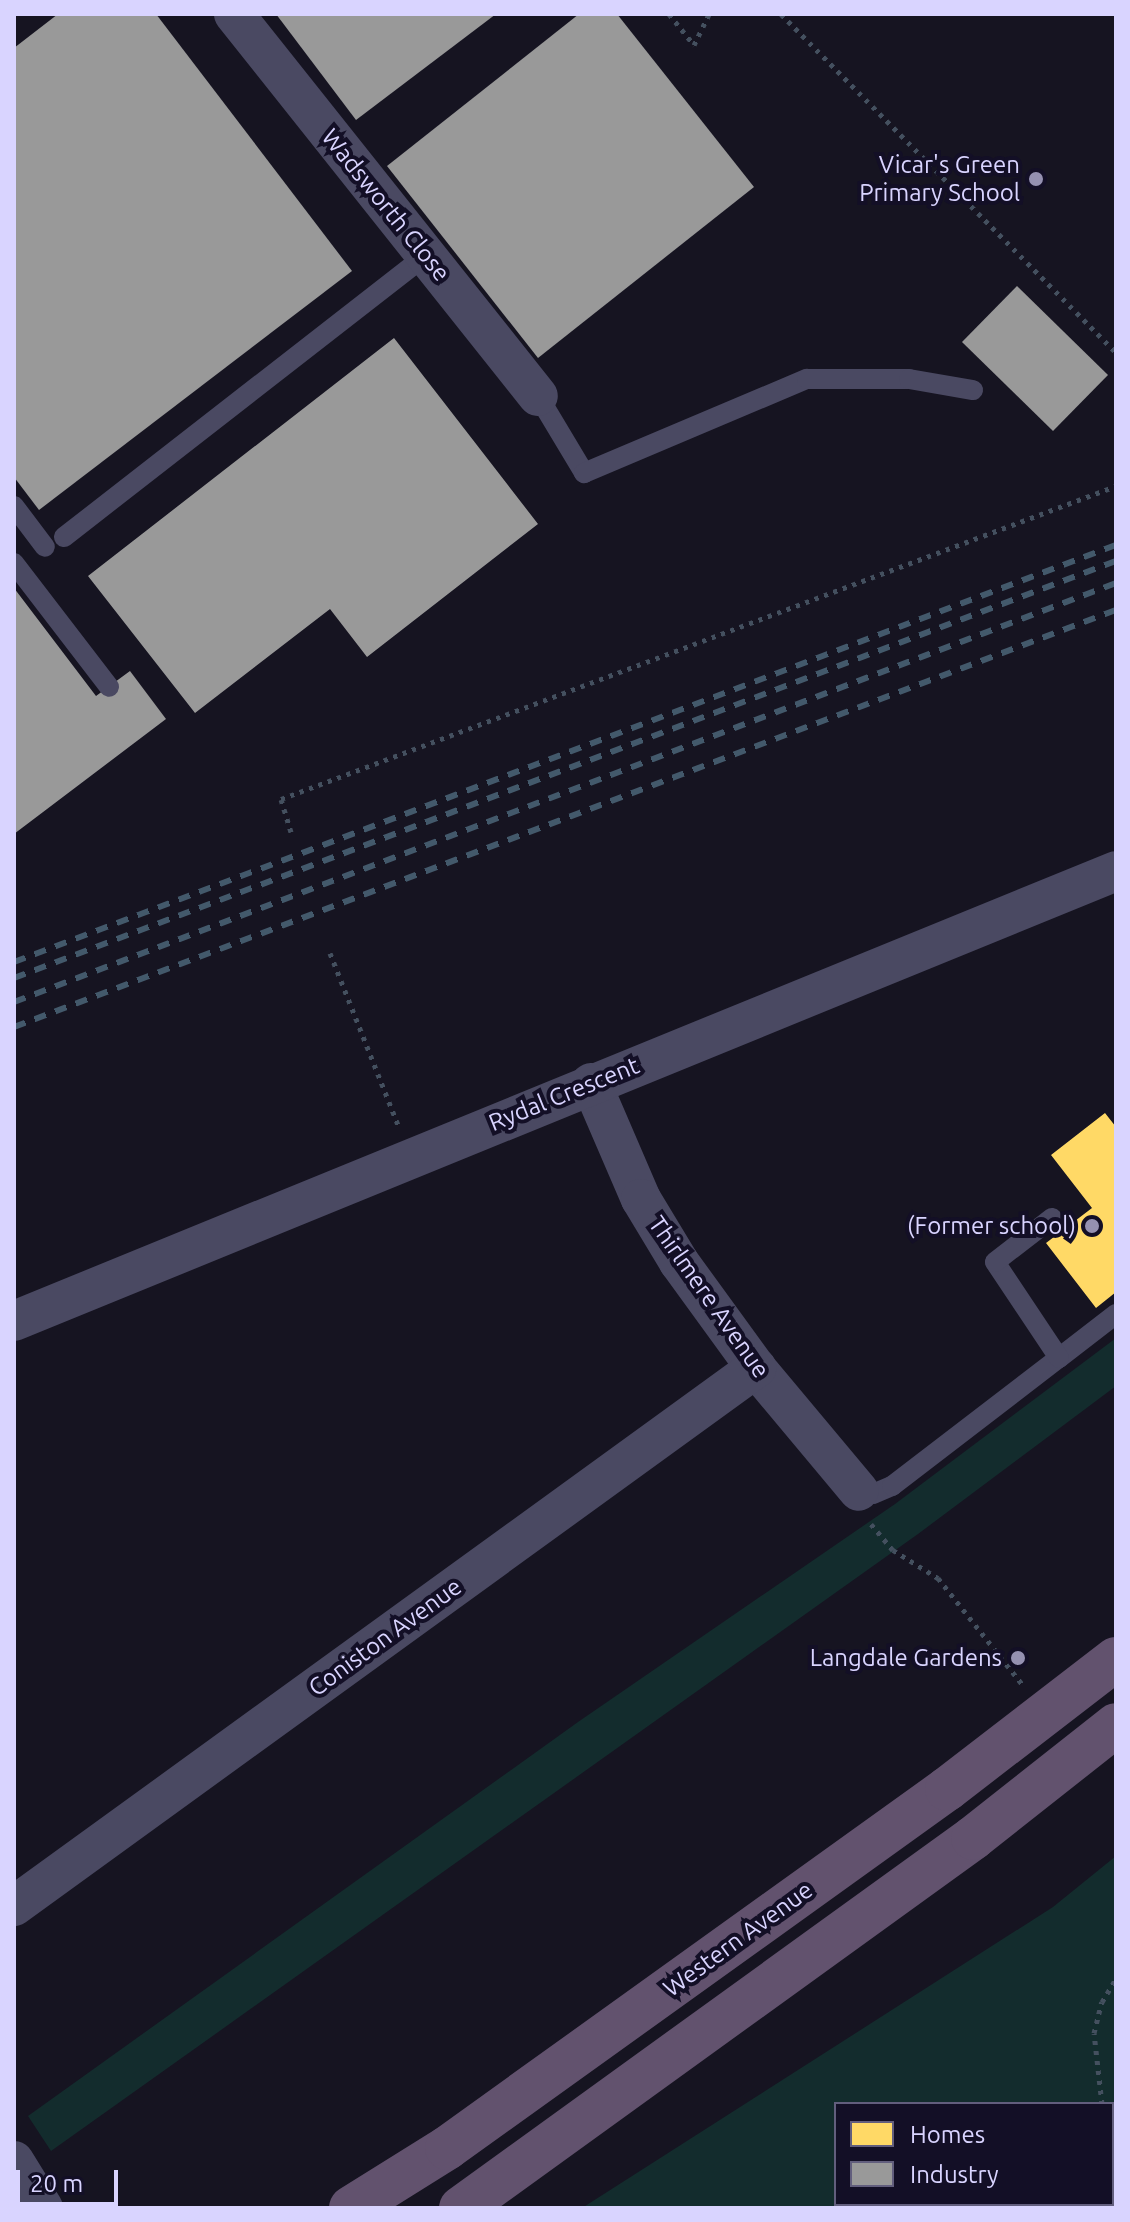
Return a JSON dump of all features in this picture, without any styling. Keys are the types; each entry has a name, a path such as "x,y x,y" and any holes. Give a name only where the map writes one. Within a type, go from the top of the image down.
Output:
{"highway":[{"name":"Western Avenue","path":"351,2208 447,2148 947,1789 1116,1659"},
{"path":"461,2208 973,1838 1116,1725"}],"street":[{"name":"Wadsworth Close","path":"234,14 538,396"},
{"name":"Rydal Crescent","path":"14,1321 1116,871"},
{"name":"Thirlmere Avenue","path":"591,1083 641,1199 679,1262 756,1368 859,1491"},
{"name":"Coniston Avenue","path":"14,1906 756,1368"},
{"path":"14,2161 43,2208"}],"lane":[{"path":"64,537 426,255"},
{"path":"538,396 584,473 807,379 909,379 973,390"},
{"path":"14,506 45,547"},
{"path":"14,563 109,687"},
{"path":"1052,1218 995,1262 1059,1358"},
{"path":"859,1491 873,1494 892,1486 1116,1314"}],"path":[{"path":"669,14 694,45 709,14"},
{"path":"781,14 1116,353"},
{"path":"291,832 281,799 1116,486"},
{"path":"330,953 411,1157"},
{"path":"859,1491 862,1513 893,1550 938,1578 1045,1714"},
{"path":"1102,2102 1094,2033 1102,2002 1116,1979"}],"green space":[{"path":"1116,1338 1116,1386 918,1534 51,2151 28,2116 578,1722 895,1504"},
{"path":"1116,1856 1116,2208 582,2208 1053,1907"}],"building: Homes":[{"name":"(Former school)","path":"1105,1113 1116,1127 1116,1292 1096,1308 1046,1243 1092,1208 1051,1155"}],"building: Industry":[{"path":"58,14 156,14 352,271 39,510 14,477 14,48"},
{"path":"276,14 496,14 356,120"},
{"path":"579,14 617,14 754,187 538,358 387,166"},
{"path":"1017,286 1108,375 1053,431 962,342"},
{"path":"394,338 538,524 367,657 330,609 195,713 88,576"},
{"path":"14,588 96,696 130,671 166,719 14,834"}],"railway":[{"path":"14,962 1116,545"},
{"path":"14,978 1116,561"},
{"path":"14,1002 1116,583"},
{"path":"14,1027 1116,610"}],"place":[{"name":"Vicar's Green Primary School","path":"1036,179"},
{"name":"(Former school)","path":"1092,1226"},
{"name":"Langdale Gardens","path":"1018,1658"}]}
